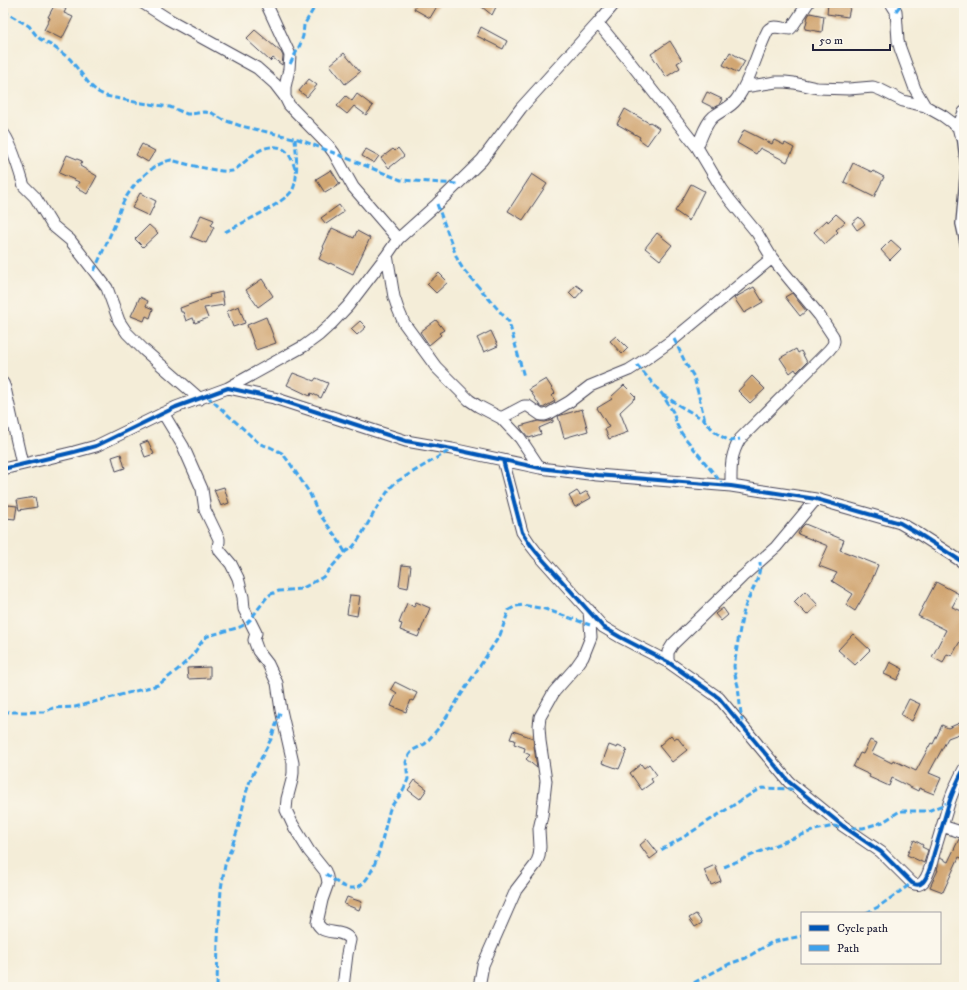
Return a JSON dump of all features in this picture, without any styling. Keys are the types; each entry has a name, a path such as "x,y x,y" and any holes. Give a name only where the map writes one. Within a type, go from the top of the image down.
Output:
{"street":[{"path":"143,3 168,19 257,68 275,84 295,112 328,145 353,187 398,239"},
{"path":"266,3 290,55 285,97"},
{"path":"3,469 96,446 163,413 228,388 304,346 319,336 348,306 398,239 437,204 482,160 491,150 521,108 598,24 615,3"},
{"path":"697,147 706,127 713,117 731,105 744,87 768,30 773,27 790,29 808,3"},
{"path":"891,3 897,16 900,48 915,89 926,106"},
{"path":"598,24 697,147 722,189 757,234 772,258 819,316 833,336 833,345 829,350 740,439 733,453 731,464 731,486"},
{"path":"744,87 776,82 794,83 817,88 849,89 873,87 903,101 926,106 943,116 959,131 964,112"},
{"path":"4,140 24,186 35,197 52,225 70,240 107,288 119,321 127,333 144,350 200,398"},
{"path":"387,255 394,297 404,323 436,367 469,400 501,418 520,438 540,468"},
{"path":"501,418 524,406 528,406 541,415 545,415 569,402 590,386 629,370 674,339 772,258"},
{"path":"3,383 22,464"},
{"path":"228,388 274,398 406,441 452,449 540,468 597,475 731,486 816,500 900,523 964,563"},
{"path":"163,413 182,446 202,489 205,510 219,539 218,546 220,551 231,564 238,578 243,597 244,609 256,634 254,640 256,647 268,664 277,683 281,710 293,763 292,780 286,799 286,810 297,832 309,851 325,871 327,877 328,882 317,923 322,928 349,937 350,940 346,954 343,987"},
{"path":"503,460 522,532 537,553 603,627 668,662 719,698 789,782 843,826 881,852 912,883 919,885 925,880 952,796 964,769"},
{"path":"668,662 668,652 673,644 742,577 776,548 816,500"},
{"path":"479,987 483,965 516,890 536,864 539,856 539,829 546,781 540,741 540,718 554,692 583,658 591,638 589,610"},
{"path":"942,826 964,833"}],"lane":[{"path":"959,131 964,161 960,224 964,247"}],"building":[{"path":"417,3 439,3 430,18 414,9"},
{"path":"477,3 498,3 492,15"},
{"path":"828,3 851,3 848,17 827,14"},
{"path":"55,4 66,9 64,13 73,17 62,39 44,30 50,18 48,17"},
{"path":"810,13 824,16 822,32 805,29"},
{"path":"481,27 507,41 503,49 477,36"},
{"path":"255,30 281,52 283,56 282,65 273,58 270,61 246,39"},
{"path":"670,41 682,60 677,63 680,68 666,77 651,54"},
{"path":"730,52 745,61 738,73 723,65"},
{"path":"344,53 360,72 345,84 330,65"},
{"path":"309,79 317,85 307,97 299,91"},
{"path":"707,92 722,99 719,105 714,108 702,102"},
{"path":"357,94 373,106 366,115 354,106 347,114 337,106 346,96 352,101"},
{"path":"625,109 659,128 647,145 639,139 640,137 617,124"},
{"path":"744,130 772,144 774,140 784,145 785,143 794,148 787,162 760,148 756,154 737,143"},
{"path":"142,144 155,151 148,162 136,155"},
{"path":"398,148 404,156 389,168 381,158 393,149 395,151"},
{"path":"366,149 379,156 374,163 362,156"},
{"path":"67,155 82,161 80,166 97,176 87,194 76,187 79,182 59,173"},
{"path":"853,163 884,177 874,197 844,182"},
{"path":"331,170 340,184 325,193 316,179"},
{"path":"532,174 547,184 523,220 508,211"},
{"path":"691,184 704,191 689,221 675,211"},
{"path":"140,193 156,201 149,216 132,208"},
{"path":"339,205 344,212 326,224 321,218"},
{"path":"836,214 845,222 836,230 838,232 825,244 814,232"},
{"path":"201,215 214,220 211,225 214,227 206,243 191,237"},
{"path":"859,217 865,224 857,230 852,223"},
{"path":"149,225 158,233 143,247 135,239"},
{"path":"332,228 354,238 357,231 370,238 353,274 319,259"},
{"path":"657,233 672,245 660,260 645,248"},
{"path":"891,240 901,249 890,260 881,250"},
{"path":"439,273 448,282 436,293 427,284"},
{"path":"262,279 273,296 258,307 246,290"},
{"path":"576,285 583,290 575,299 569,293"},
{"path":"754,287 763,302 744,313 734,298"},
{"path":"222,292 224,305 204,308 208,318 195,323 193,318 186,321 180,308 210,297 209,295"},
{"path":"792,293 806,311 800,316 785,297"},
{"path":"140,297 148,301 146,306 153,309 150,318 146,316 144,321 131,316"},
{"path":"239,306 245,323 233,327 227,311"},
{"path":"266,317 276,343 256,350 247,325"},
{"path":"436,320 444,330 439,333 441,335 429,345 420,332"},
{"path":"360,321 366,327 357,335 351,329"},
{"path":"491,331 498,346 484,352 477,338"},
{"path":"616,336 628,348 622,354 610,341"},
{"path":"796,349 798,353 801,351 807,362 797,372 795,369 790,373 780,358"},
{"path":"293,373 314,381 316,378 328,383 321,398 311,393 310,396 287,385"},
{"path":"752,376 765,389 750,403 738,391"},
{"path":"546,379 555,393 552,396 555,401 543,408 540,406 529,389"},
{"path":"624,385 636,397 620,412 628,432 609,439 605,429 609,427 597,408 612,399 611,397"},
{"path":"582,409 588,431 564,438 558,416"},
{"path":"553,420 553,422 539,428 541,434 529,438 520,426 538,421 545,422"},
{"path":"148,441 154,454 145,457 140,444"},
{"path":"121,454 125,468 116,471 112,457"},
{"path":"224,487 229,503 221,506 214,490"},
{"path":"577,491 580,495 587,491 591,498 575,507 569,496"},
{"path":"35,497 37,507 19,510 17,500"},
{"path":"8,505 17,506 15,519 6,518"},
{"path":"805,524 844,540 840,550 878,565 869,587 855,611 846,605 853,594 832,581 837,573 819,566 828,546 798,534"},
{"path":"402,565 411,566 408,588 399,586"},
{"path":"936,582 959,594 952,607 964,612 964,634 952,656 947,654 943,663 932,657 946,630 918,616"},
{"path":"805,591 818,605 807,615 794,602"},
{"path":"350,595 360,596 357,616 347,614"},
{"path":"416,602 430,608 418,637 400,630 402,624 399,623 407,603 414,607"},
{"path":"723,608 728,615 721,621 715,614"},
{"path":"853,634 870,650 855,665 838,650"},
{"path":"890,662 903,669 897,680 884,674"},
{"path":"210,667 210,678 188,679 187,668"},
{"path":"395,682 417,693 413,701 411,700 406,712 391,706 397,693 391,689"},
{"path":"909,699 920,704 912,721 901,715"},
{"path":"962,722 964,732 948,738 929,773 941,778 934,794 919,788 918,791 892,778 889,786 869,777 870,775 853,767 860,753 863,754 870,740 877,743 872,753 892,763 893,760 916,771 931,743 933,744 942,725 948,728"},
{"path":"513,731 533,738 537,768 526,759 530,755 524,752 525,748 514,744 515,740 510,739"},
{"path":"671,735 674,739 677,737 687,750 672,762 659,746"},
{"path":"609,745 617,748 618,746 627,750 619,769 602,763"},
{"path":"641,764 644,768 649,764 657,775 651,779 653,782 642,790 630,773"},
{"path":"415,780 427,789 420,799 408,790"},
{"path":"647,839 658,853 650,859 640,845"},
{"path":"959,839 964,840 964,859 959,857 943,892 930,887 938,870 940,858 948,862"},
{"path":"914,840 928,850 924,863 907,855"},
{"path":"715,865 721,881 711,885 704,870"},
{"path":"347,897 362,902 359,910 344,904"},
{"path":"696,914 702,923 695,927 689,918"}],"marked path":[{"path":"290,64 300,45 304,25 317,3"},
{"path":"896,11 902,3"},
{"path":"3,11 29,26 40,39 70,59 91,86 106,96 170,107 187,114 204,112 212,113 224,120 241,126 298,139 401,180 457,184"},
{"path":"225,232 273,206 282,200 293,189 297,171 295,139"},
{"path":"94,271 125,199 144,175 164,162 171,160 205,168 232,171 262,149 277,147 285,150 292,160 296,172"},
{"path":"437,204 458,261 463,269 509,322 524,377"},
{"path":"674,339 694,377 705,421"},
{"path":"637,365 662,394 673,412 677,425 682,434 723,485"},
{"path":"663,395 703,419 715,432 724,438 731,441 740,439"},
{"path":"207,396 260,444 282,453 309,492 318,512 337,538 345,552"},
{"path":"3,712 44,712 53,708 75,707 158,685 190,658 208,636 246,624 271,594 279,591 301,589 323,577 345,552 353,547 379,504 396,482 452,449"},
{"path":"742,723 734,666 743,614 758,576 760,562"},
{"path":"326,874 340,884 350,888 359,886 366,879 378,856 390,809 401,794 408,779 406,762 409,755 413,750 425,744 442,724 500,635 509,610 516,606 523,605 545,609 590,625"},
{"path":"217,987 221,889 225,865 238,829 251,778 271,739 281,710"},
{"path":"661,850 762,788 797,789"},
{"path":"724,867 815,830 834,826 863,828 883,822 900,811 928,811 950,802"},
{"path":"868,912 878,907 912,883"},
{"path":"686,987 729,964 746,958 772,942 801,936"}],"cycle path":[{"path":"3,469 96,446 176,407 228,388 274,398 406,441 452,449 540,468 597,475 731,486 816,499 900,523 964,563"},
{"path":"503,460 522,532 537,553 603,627 668,662 719,698 789,782 843,826 881,852 913,884 920,884 927,876 949,803 964,769"}]}
